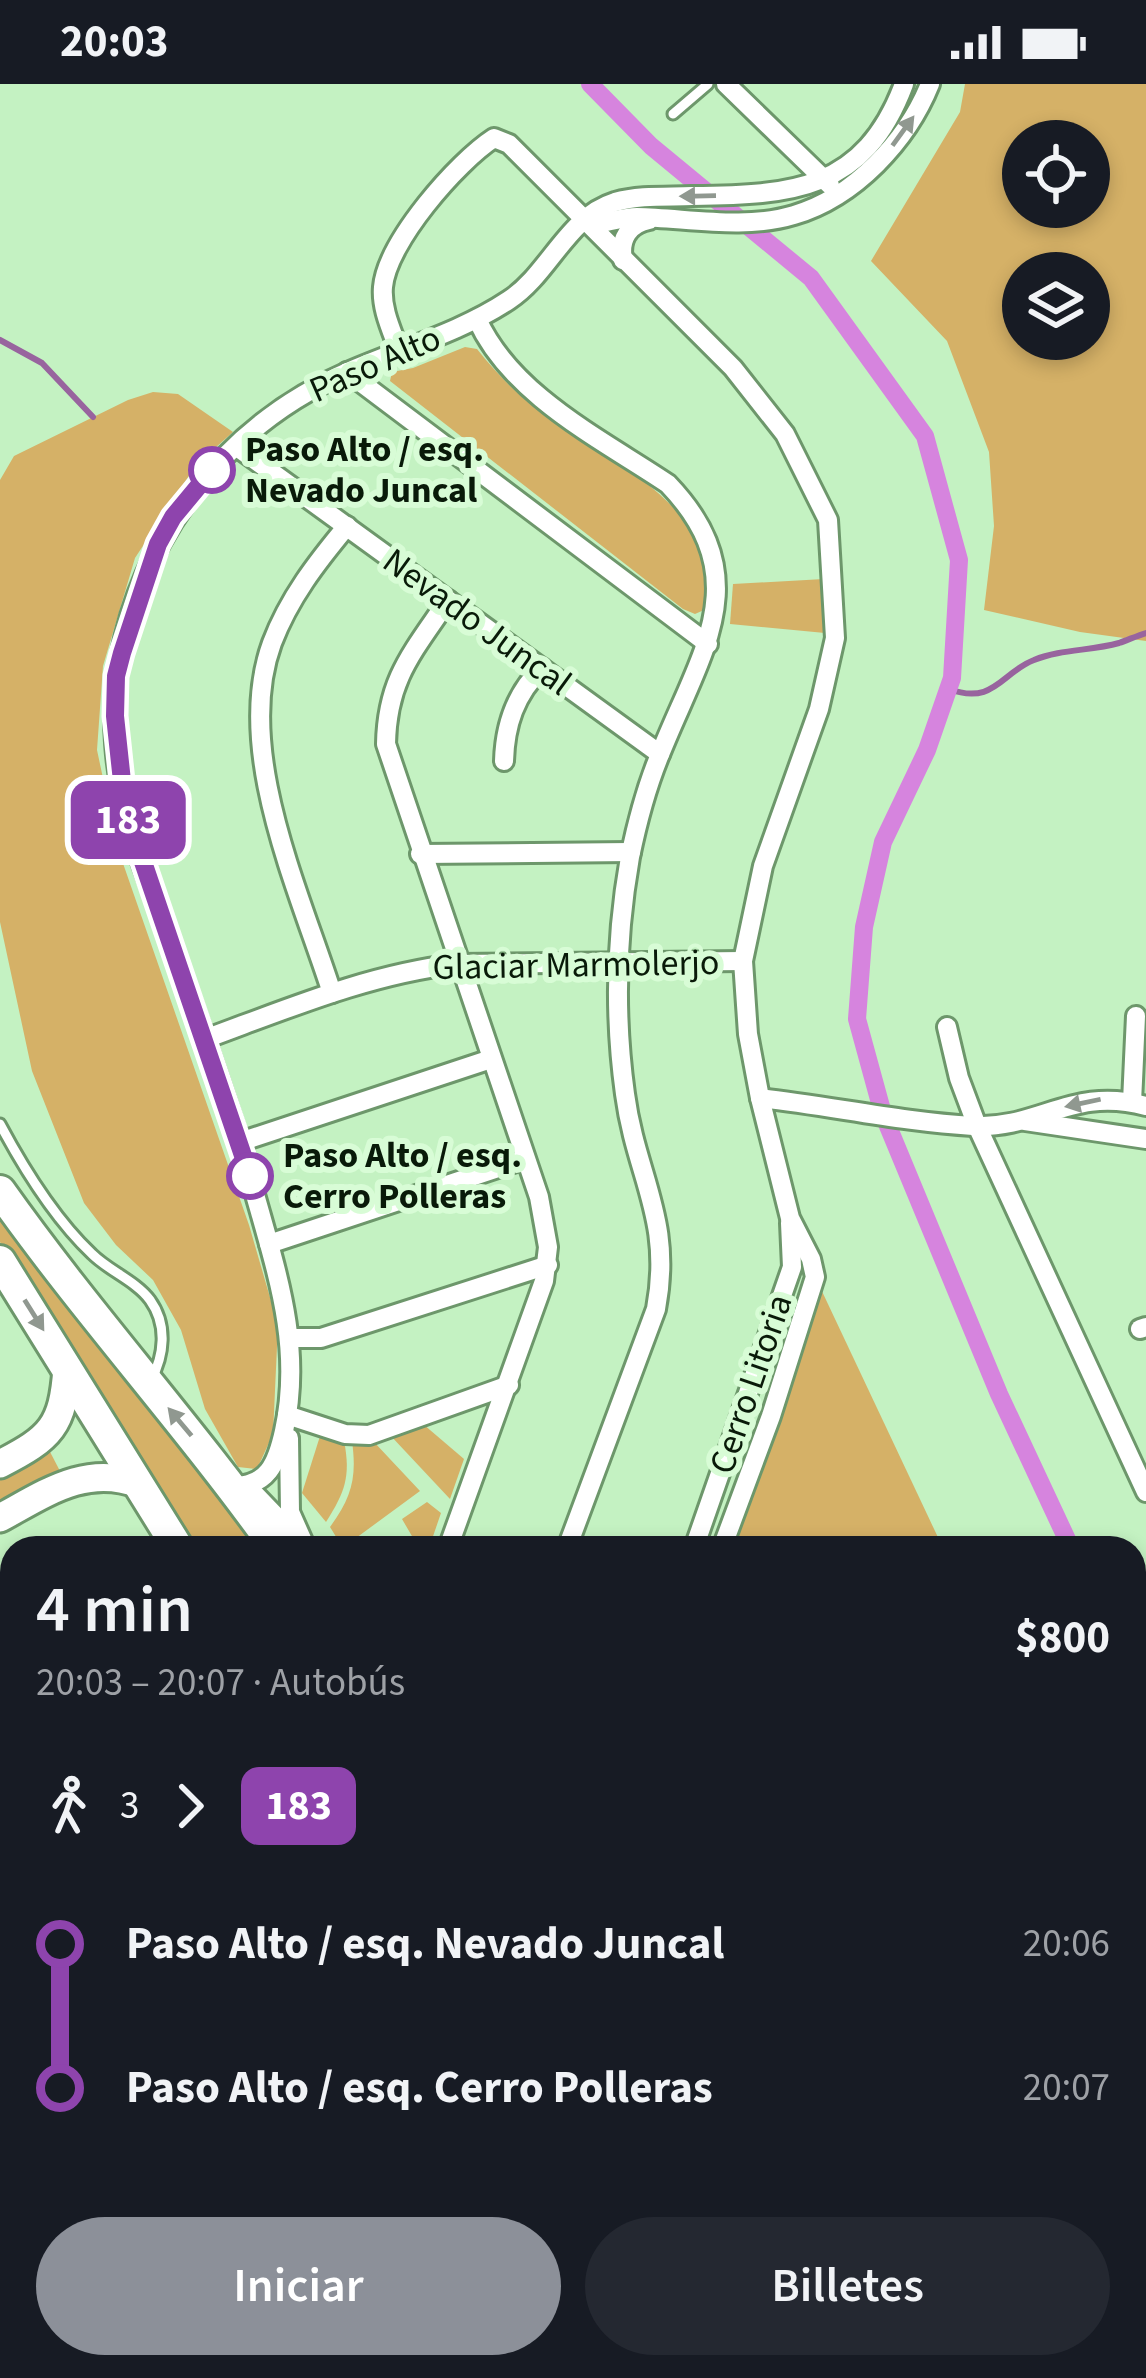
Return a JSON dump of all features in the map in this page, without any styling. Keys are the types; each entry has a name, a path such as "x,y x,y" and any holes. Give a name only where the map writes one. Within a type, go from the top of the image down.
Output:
{"main road":[{"path":"0,1191 67,1284 239,1486 269,1536"},
{"path":"0,1261 171,1536"}],"street":[{"path":"726,84 831,186"},
{"path":"583,222 599,225 632,217 741,221 794,215 831,186 868,146 890,117 904,84"},
{"path":"583,222 601,208 627,200 769,195 831,186 870,170 900,138 930,84"},
{"path":"399,351 382,290 388,263 410,227 479,147 494,138 508,144 734,368 785,434 828,520 835,638 819,709 763,866 743,961 748,1034 760,1098 790,1218 815,1277 726,1536"},
{"path":"623,260 627,232 640,222 657,220"},
{"name":"Paso Alto","path":"239,1486 270,1472 292,1389 291,1338 240,1142 125,809 115,694 131,620 158,544 198,484 269,417 347,372 477,319 516,296 583,222"},
{"path":"477,319 489,345 517,377 668,484 710,542 714,560 716,601 708,644 659,754 631,852 618,964 625,1097 660,1230 663,1262 656,1309 571,1536"},
{"path":"347,372 708,644"},
{"name":"Nevado Juncal","path":"237,447 659,754"},
{"path":"332,993 266,785 259,737 261,694 271,646 312,567 347,526"},
{"path":"448,600 394,682 386,711 386,744 544,1213 548,1264 452,1536"},
{"path":"504,761 516,701 542,668"},
{"path":"420,854 631,852"},
{"name":"Glaciar Marmolerjo","path":"205,1039 382,976 457,964 743,961"},
{"path":"760,1098 976,1126 1020,1120 1081,1101 1139,1104 1136,1016"},
{"path":"947,1027 976,1126 1146,1492"},
{"path":"240,1142 490,1059"},
{"path":"1020,1120 1146,1138"},
{"path":"269,1244 525,1159"},
{"name":"Cerro Litoria","path":"698,1536 792,1267 790,1218"},
{"path":"291,1338 321,1338 548,1264"},
{"path":"0,1464 39,1443 53,1429 63,1402 67,1368"},
{"path":"287,1415 345,1434 369,1435 508,1384"},
{"name":"Paso Alto","path":"287,1415 290,1512 300,1536"},
{"path":"0,1518 75,1479 103,1476 139,1484"},
{"path":"239,1486 292,1536"}],"lane":[{"path":"673,115 708,84"},
{"path":"0,1124 51,1204 92,1254 151,1301 164,1341 162,1360 149,1384"}],"shaded area":[{"path":"965,84 1146,84 1146,641 984,610 994,526 989,452 947,341 871,261 960,112"},
{"path":"465,347 477,349 529,403 620,464 678,513 698,541 708,574 704,610 695,614 683,609 390,381 392,372"},
{"path":"153,392 178,394 233,432 196,465 135,558 103,666 97,750 118,849 249,1225 278,1325 273,1434 257,1469 238,1467 205,1409 181,1330 153,1280 116,1245 84,1203 32,1071 0,922 0,480 14,456"},
{"path":"824,579 825,633 730,624 733,584"},
{"path":"0,1218 252,1536 183,1536 0,1242"},
{"path":"819,1285 937,1536 726,1536"},
{"path":"423,1424 464,1459 450,1499 390,1435"},
{"path":"321,1433 344,1441 347,1464 342,1492 326,1522 302,1493"},
{"path":"352,1441 374,1442 420,1491 359,1536 336,1536 330,1527 351,1486"},
{"path":"48,1448 61,1473 0,1506 0,1472"},
{"path":"427,1502 441,1513 433,1536 412,1536 402,1519"}],"waterway":[{"path":"590,84 651,146 811,278 925,436 959,560 952,678 927,750 883,842 864,927 857,1019 883,1114 999,1394 1065,1536"},
{"path":"0,340 42,363 93,417"},
{"path":"949,689 977,693 1034,660 1108,646 1146,633"}],"bus line":[{"name":"183","path":"212,470 173,517 158,544 116,676 115,716 125,809 250,1176"}],"place":[{"name":"Paso Alto / esq. Nevado Juncal","path":"212,470"},
{"name":"Paso Alto / esq. Cerro Polleras","path":"250,1176"}]}
